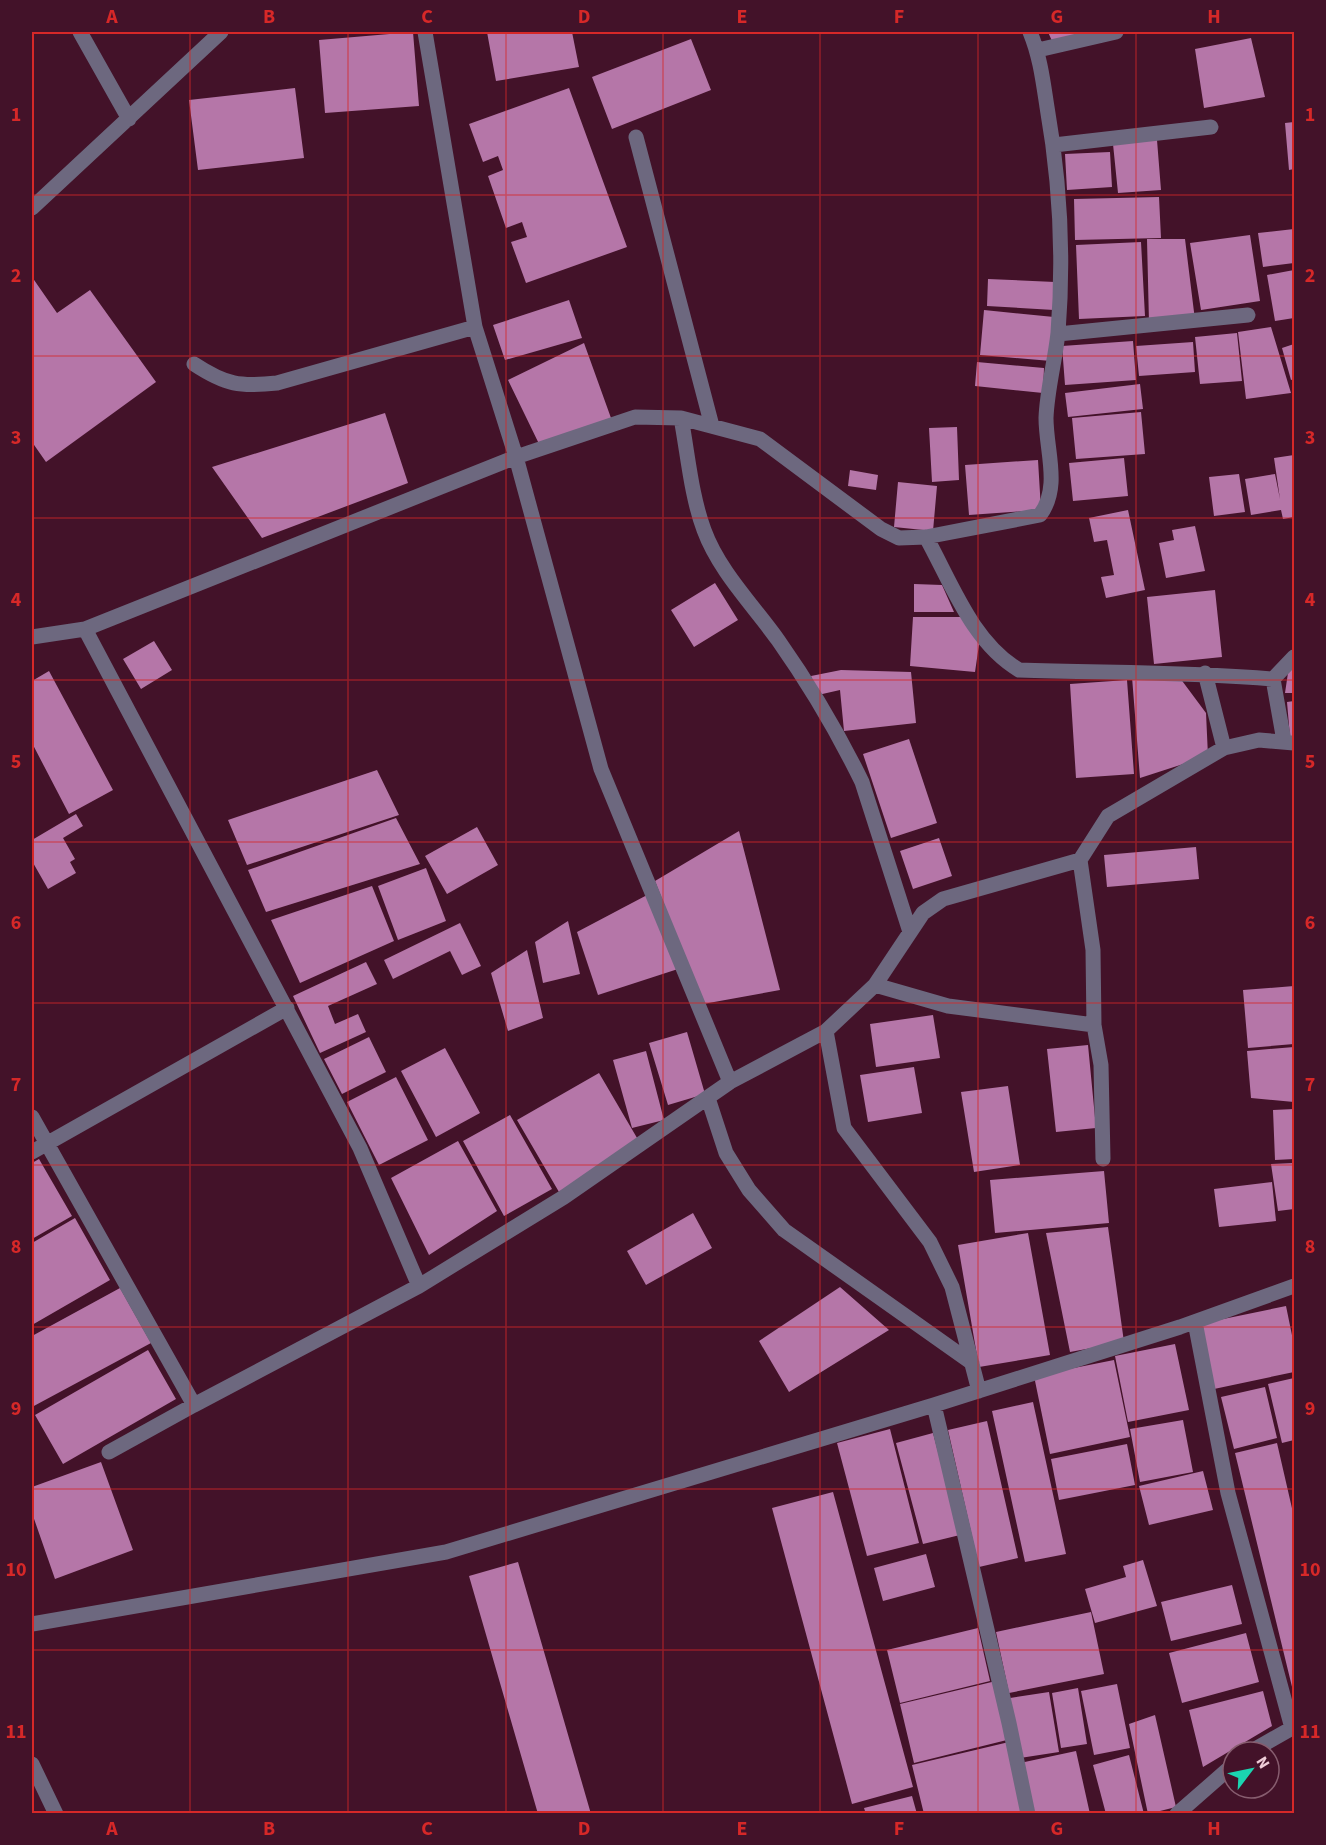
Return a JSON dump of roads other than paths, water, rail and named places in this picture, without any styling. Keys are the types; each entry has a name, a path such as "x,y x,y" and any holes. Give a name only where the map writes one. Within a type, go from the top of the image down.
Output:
{"street":[{"path":"80,32 129,119"},
{"path":"32,208 221,32"},
{"path":"425,32 475,327 516,457 601,769 730,1082"},
{"path":"32,637 85,629 516,457 635,417 681,418 760,439 899,538 926,537 1040,515 1048,504 1052,484 1046,418 1058,334 1062,247 1054,145 1038,50 1030,32"},
{"path":"1038,50 1116,32"},
{"path":"1054,145 1211,127"},
{"path":"636,137 712,426"},
{"path":"1058,334 1248,315"},
{"path":"194,364 230,384 248,387 277,383 475,327"},
{"path":"681,418 704,531 724,568 778,641 851,759 862,782 910,932"},
{"path":"926,537 981,639 1003,660 1019,670 1170,675 1205,673 1273,679"},
{"path":"85,629 360,1148 419,1286"},
{"path":"1273,679 1294,657"},
{"path":"1205,673 1224,748"},
{"path":"1103,1160 1101,1065 1094,1025 1093,950 1080,860 1108,816 1224,748 1258,740 1289,742 1273,679"},
{"path":"110,1452 419,1286 564,1197 730,1082 826,1031 875,985 923,913 943,899 1080,860"},
{"path":"875,985 948,1006 1094,1025"},
{"path":"32,1152 287,1008"},
{"path":"826,1031 844,1128 930,1242 952,1287 979,1391"},
{"path":"708,1098 726,1153 749,1190 784,1230 972,1363"},
{"path":"32,1117 194,1405"},
{"path":"32,1624 446,1552 979,1391 1195,1322 1294,1286"},
{"path":"1195,1322 1228,1493 1293,1727 1271,1740"},
{"path":"933,1405 1010,1723 1028,1814"},
{"path":"32,1764 56,1814"},
{"path":"1177,1814 1221,1776"}]}
